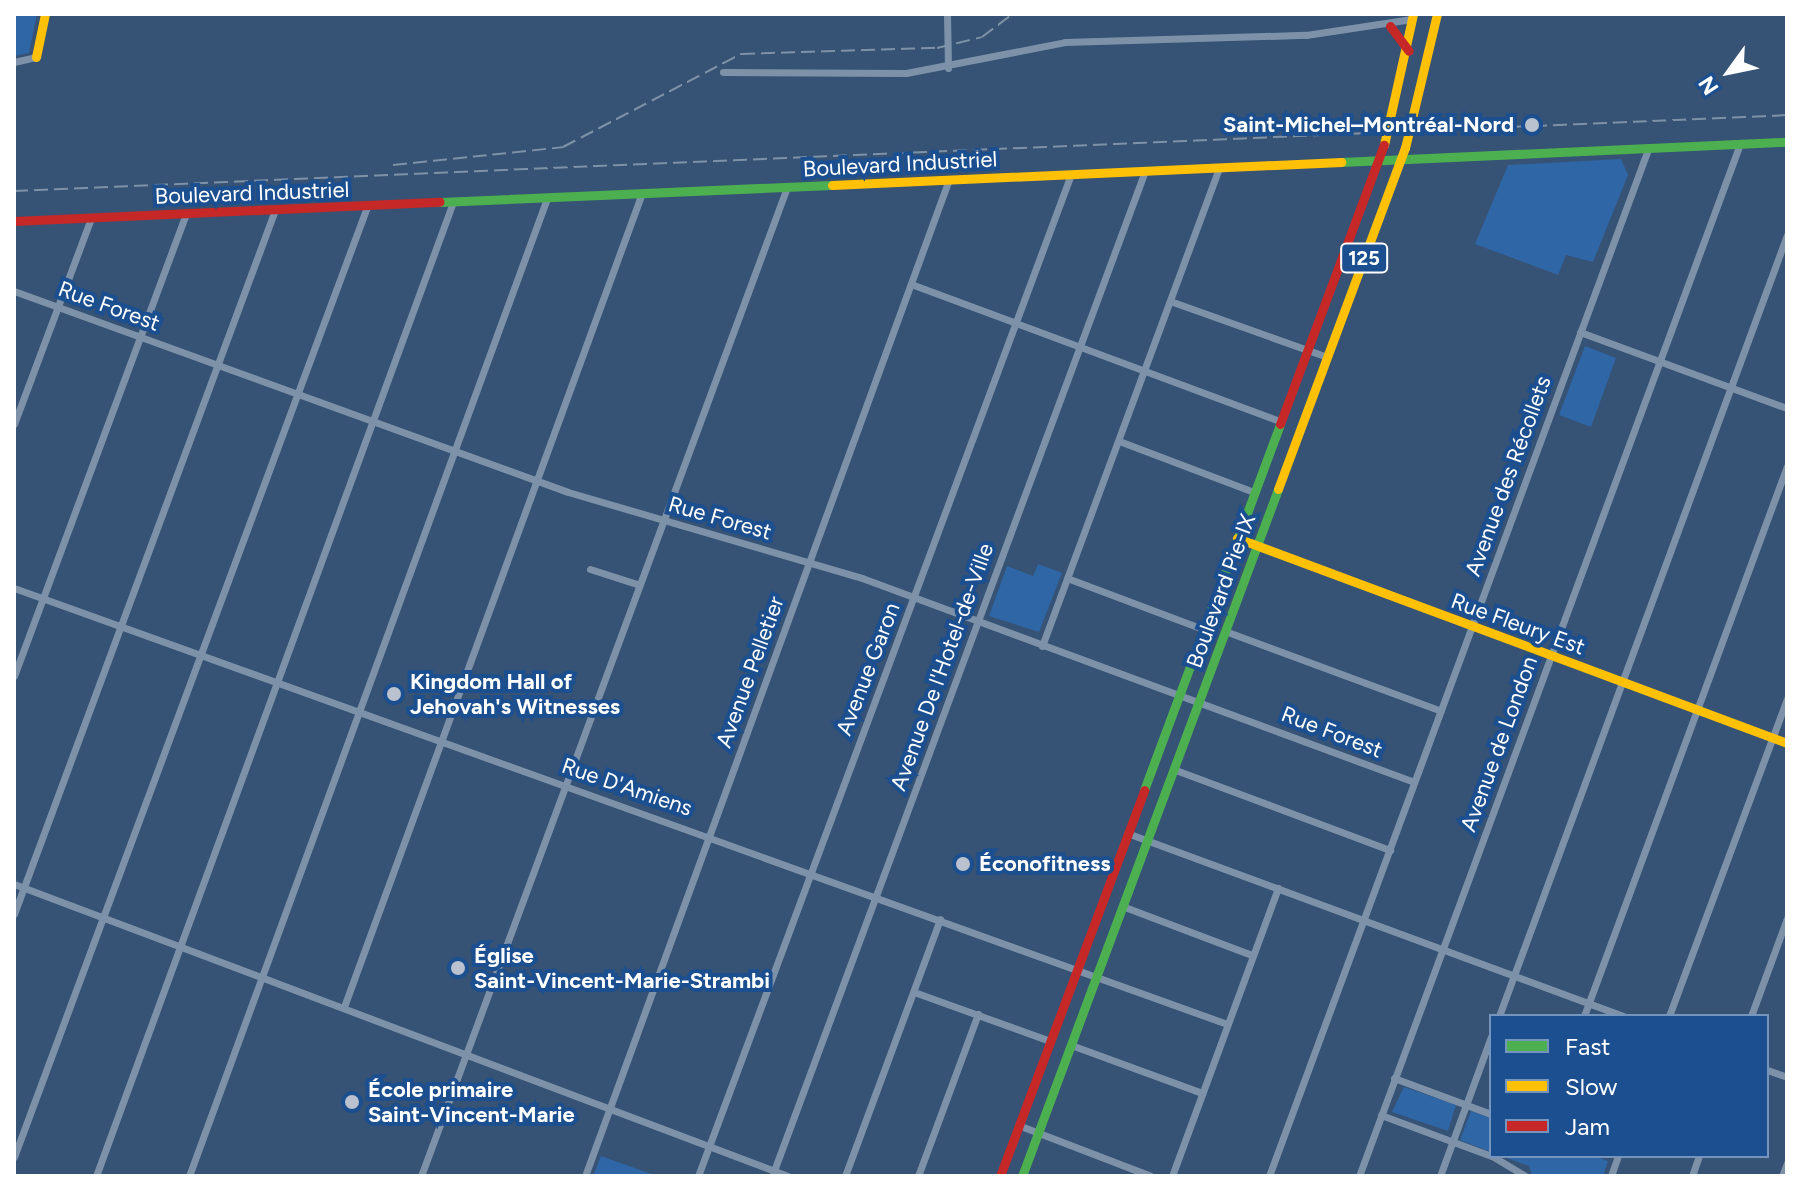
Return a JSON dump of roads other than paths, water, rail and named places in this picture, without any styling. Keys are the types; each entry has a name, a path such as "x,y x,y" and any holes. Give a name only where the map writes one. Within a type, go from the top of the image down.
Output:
{"main road":[{"path":"36,57 45,14"},
{"name":"Boulevard Pie-IX","path":"1022,1176 1400,160 1425,85 1437,14"},
{"name":"Boulevard Pie-IX","path":"1000,1176 1377,161 1409,51 1412,17"},
{"path":"1390,26 1409,51"},
{"name":"Boulevard Industriel","path":"14,221 1787,142"},
{"name":"Rue Fleury Est","path":"1237,538 1787,743"}],"street":[{"path":"947,14 948,68"},
{"path":"723,72 948,68 1065,42 1390,26 1412,17"},
{"path":"14,62 36,57"},
{"name":"Avenue de London","path":"1359,1176 1740,144"},
{"name":"Avenue des Récollets","path":"1269,1176 1648,149"},
{"path":"1042,646 1219,168"},
{"name":"Avenue De l'Hotel-de-Ville","path":"773,1173 1145,171"},
{"name":"Avenue Garon","path":"698,1176 1071,174"},
{"name":"Avenue Pelletier","path":"585,1176 949,179"},
{"path":"421,1176 787,187"},
{"path":"345,1004 642,193"},
{"path":"189,1176 547,198"},
{"path":"96,1176 453,202"},
{"path":"14,1157 367,207"},
{"path":"14,914 275,210"},
{"path":"14,676 186,214"},
{"path":"14,424 91,218"},
{"path":"1500,1014 1787,235"},
{"path":"911,284 1280,421"},
{"name":"Rue Forest","path":"14,291 537,481 914,596 1177,698 1199,701 1414,782"},
{"path":"1170,301 1327,357"},
{"path":"1580,332 1787,408"},
{"path":"1119,441 1254,492"},
{"path":"1585,1014 1787,466"},
{"path":"590,569 640,585"},
{"path":"1067,578 1203,629"},
{"name":"Rue D'Amiens","path":"14,588 441,744 812,871 1227,1024"},
{"path":"1225,631 1441,711"},
{"path":"1670,1014 1787,698"},
{"path":"1173,769 1390,850"},
{"path":"1127,833 1618,1014"},
{"path":"14,884 467,1050 773,1173 788,1176"},
{"path":"1172,1176 1278,888"},
{"path":"1122,906 1252,955"},
{"path":"1752,1014 1787,918"},
{"path":"845,1176 940,919"},
{"path":"914,992 1050,1041"},
{"path":"918,1176 978,1014"},
{"path":"1440,1176 1489,1042"},
{"path":"1071,1045 1202,1093"},
{"path":"1394,1078 1489,1113"},
{"path":"1381,1115 1489,1155"},
{"path":"1018,1125 1151,1176"},
{"path":"1496,1158 1522,1168 1525,1176"},
{"path":"1611,1176 1618,1158"},
{"path":"1782,1176 1787,1163"}],"railway":[{"path":"393,165 563,147 741,54 937,48 982,37 1012,14"},
{"path":"14,191 1787,115"}],"place":[{"name":"Saint-Michel–Montréal-Nord","path":"1532,125"},
{"name":"Kingdom Hall of Jehovah's Witnesses","path":"394,694"},
{"name":"Éconofitness","path":"963,864"},
{"name":"Église Saint-Vincent-Marie-Strambi","path":"458,968"},
{"name":"École primaire Saint-Vincent-Marie","path":"352,1102"}]}
